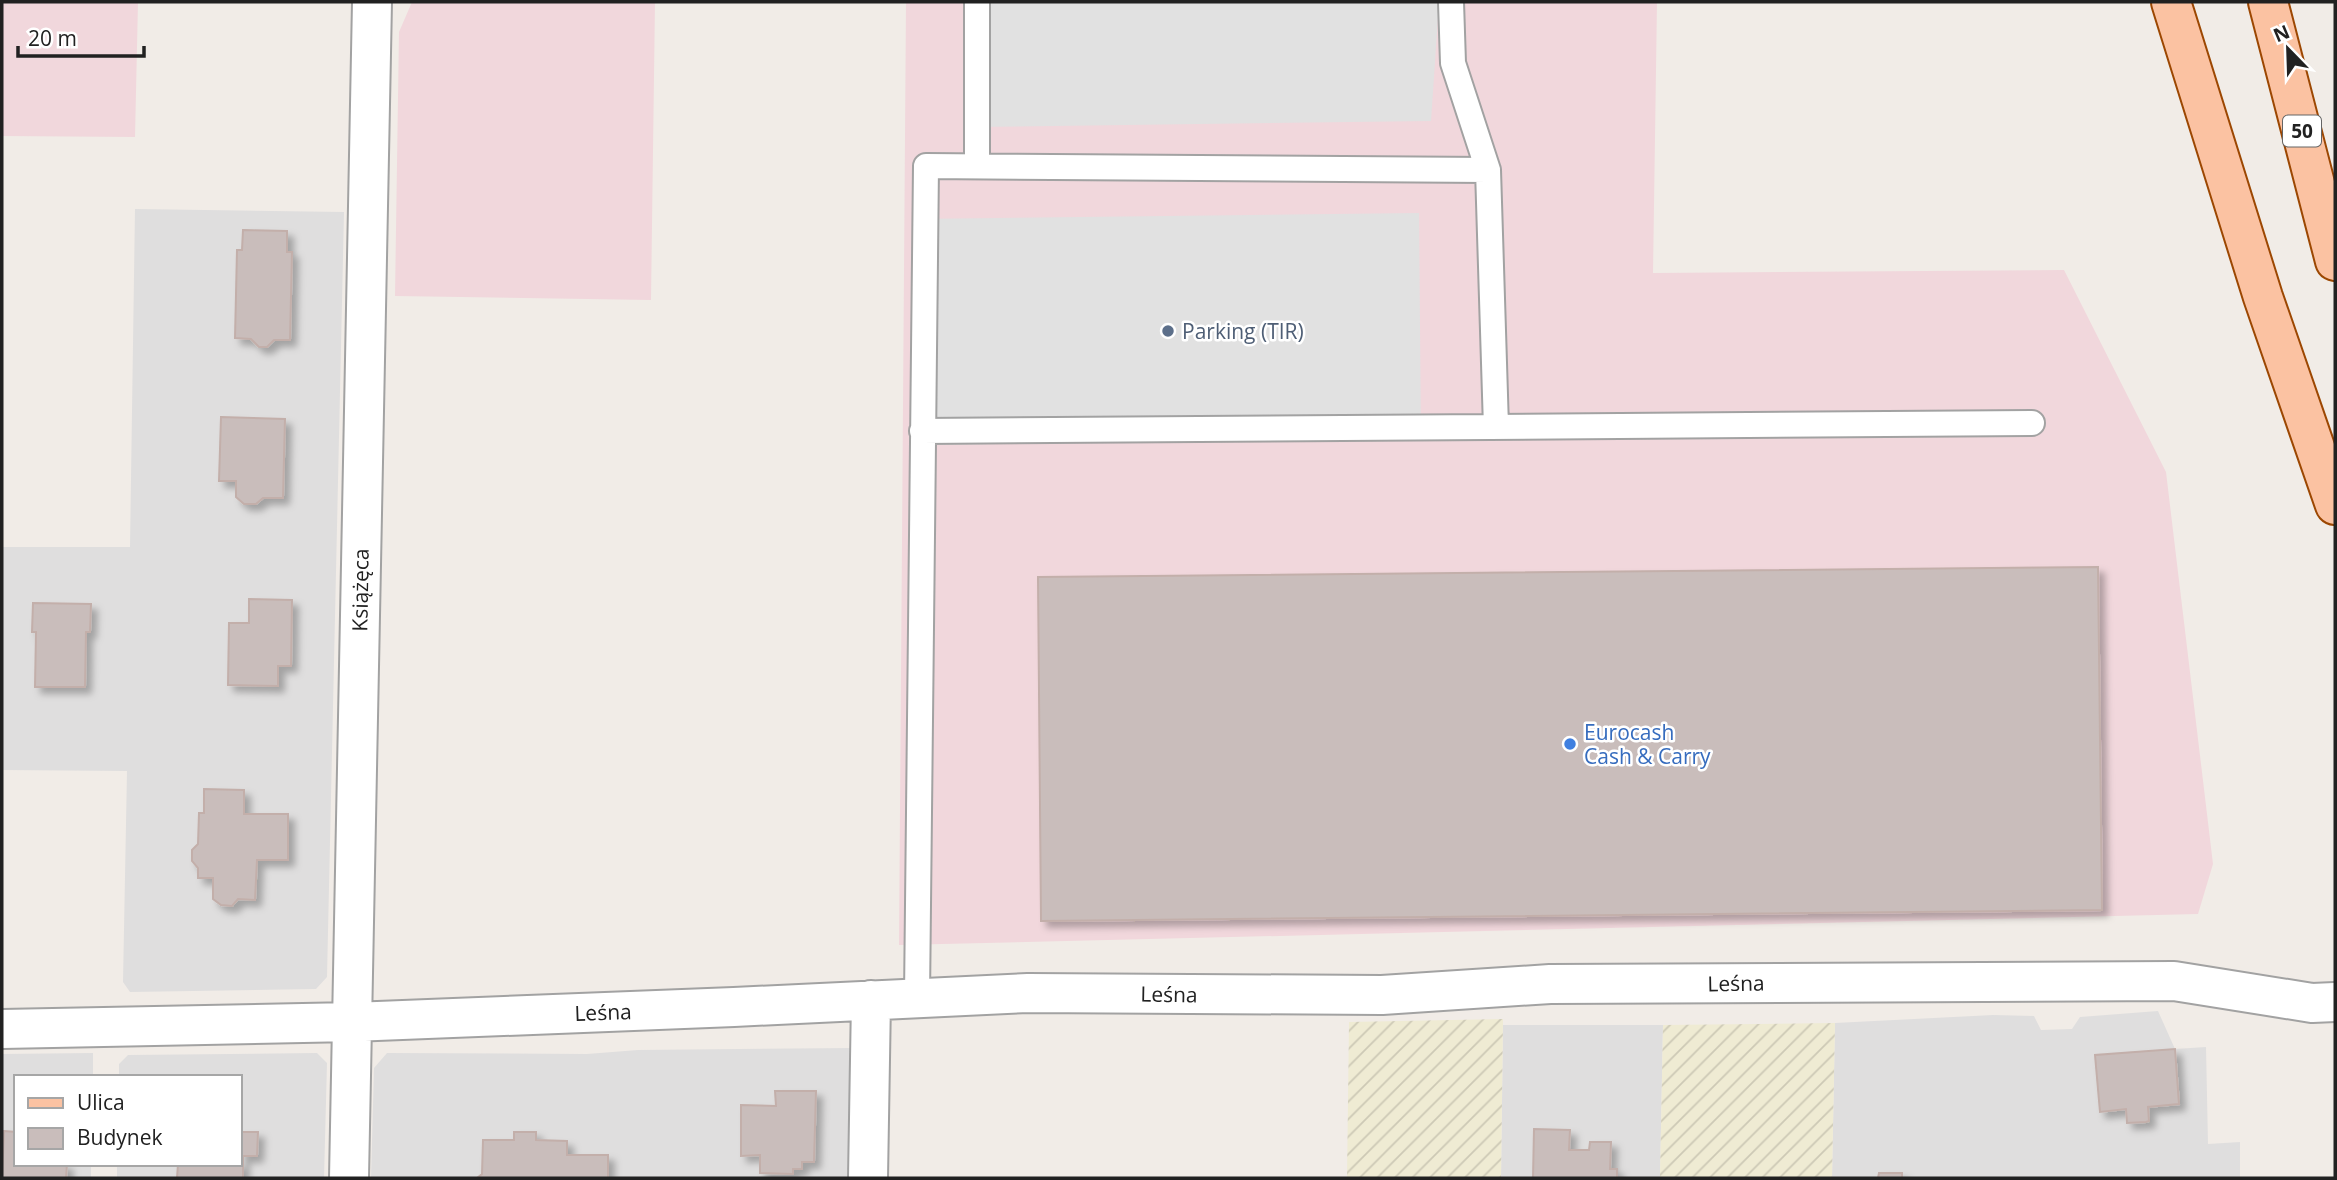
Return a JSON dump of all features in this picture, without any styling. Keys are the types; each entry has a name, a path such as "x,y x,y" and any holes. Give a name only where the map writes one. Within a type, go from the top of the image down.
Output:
{"main road":[{"path":"2171,2 2263,296 2335,505"},
{"name":"50","path":"2268,2 2335,261"}],"street":[{"name":"Książęca","path":"349,1178 372,2"},
{"name":"Leśna","path":"2,1029 352,1021 1028,993 1382,995 1564,984 2175,981 2312,1003 2335,1002"},
{"path":"869,1178 872,1000"}],"lane":[{"path":"977,2 977,165"},
{"path":"1451,2 1453,63 1488,170 1496,427"},
{"path":"917,997 926,166 1488,170"},
{"path":"922,432 2032,423"}],"shaded area":[{"path":"2,2 138,2 135,137 2,136"},
{"path":"412,2 655,2 651,300 395,296 399,32"},
{"path":"906,2 1657,2 1653,273 2064,270 2166,472 2213,864 2198,914 899,945"},
{"path":"972,2 1439,2 1431,121 973,127"},
{"path":"135,209 344,212 327,977 316,989 130,992 123,982 127,771 2,770 2,547 130,547"},
{"name":"Parking (TIR)","path":"1419,213 1421,439 917,445 915,219"},
{"path":"2158,1011 2175,1049 2206,1047 2208,1144 2240,1142 2240,1178 1832,1178 1835,1023 1993,1015 2034,1016 2041,1030 2072,1029 2080,1017"},
{"path":"1503,1019 1501,1178 1347,1178 1349,1022"},
{"path":"1835,1023 1832,1178 1660,1178 1663,1025"},
{"path":"1503,1025 1663,1025 1660,1178 1501,1178"},
{"path":"853,1048 852,1178 371,1178 374,1068 387,1053 587,1054 638,1050"},
{"path":"93,1053 93,1075 14,1075 14,1166 91,1166 91,1178 2,1178 2,1054"},
{"path":"317,1053 327,1063 324,1178 117,1178 117,1166 242,1166 242,1075 119,1075 119,1064 128,1055"}],"building":[{"path":"243,230 287,231 287,252 292,252 290,340 274,340 267,347 259,347 251,339 235,338 237,250 242,250"},
{"path":"221,417 285,419 283,498 263,498 256,504 244,504 236,497 236,481 219,481"},
{"name":"Eurocash Cash & Carry","path":"2098,567 2102,910 1041,921 1038,577"},
{"path":"249,599 292,600 291,666 278,666 278,686 228,685 229,623 249,623"},
{"path":"33,603 91,604 90,632 86,632 85,687 35,687 36,632 32,632"},
{"path":"204,789 244,790 244,814 288,814 288,860 257,860 255,900 238,899 232,906 221,905 213,899 213,878 198,878 198,868 192,861 192,850 198,844 199,813 204,813"},
{"path":"2175,1049 2179,1104 2148,1107 2149,1121 2146,1122 2127,1123 2126,1109 2100,1112 2095,1055"},
{"path":"775,1091 816,1091 814,1162 802,1162 802,1169 793,1169 793,1174 760,1173 760,1155 741,1156 741,1105 776,1106"},
{"path":"1534,1129 1570,1130 1569,1150 1589,1150 1590,1142 1611,1142 1610,1169 1617,1169 1617,1178 1533,1178"},
{"path":"4,1131 14,1132 14,1166 67,1166 66,1178 2,1178"},
{"path":"242,1132 258,1132 257,1156 243,1156 243,1178 177,1178 178,1166 242,1166"},
{"path":"514,1132 536,1132 536,1140 567,1141 567,1155 608,1155 608,1178 477,1178 482,1174 483,1140 514,1140"},
{"path":"1879,1173 1902,1173 1902,1178 1878,1178"}],"place":[{"name":"Parking (TIR)","path":"1168,331"},
{"name":"Eurocash Cash & Carry","path":"1570,744"}]}
